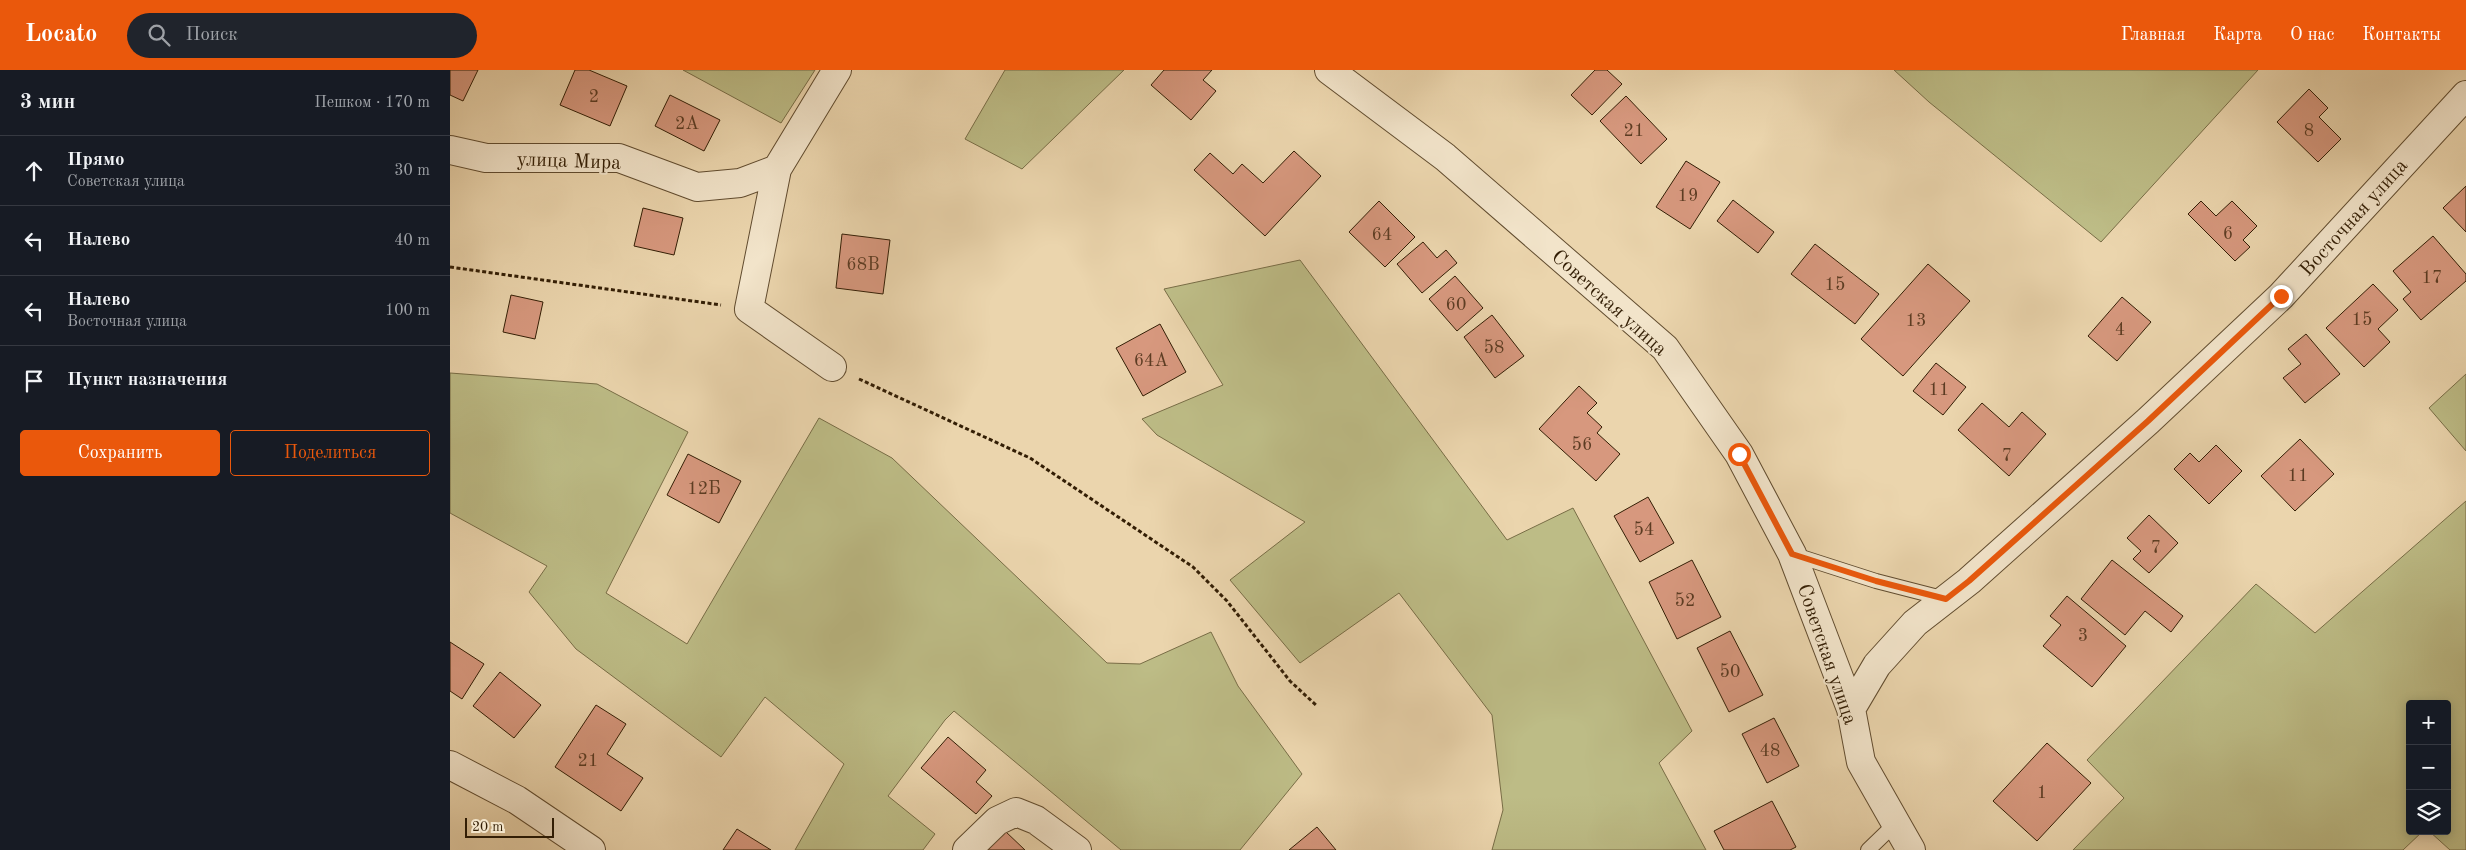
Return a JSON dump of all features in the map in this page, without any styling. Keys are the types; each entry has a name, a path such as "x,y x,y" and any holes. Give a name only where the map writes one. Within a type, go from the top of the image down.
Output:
{"street":[{"path":"832,367 749,309 777,168 837,70"},
{"name":"Советская улица","path":"1329,70 1445,158 1665,348 1739,454 1792,554 1850,709 1861,762 1911,850"},
{"name":"Восточная улица","path":"1850,709 1877,665 1915,623 1969,581 2148,421 2281,296 2466,95"},
{"name":"улица Мира","path":"450,150 486,158 620,158 697,187 740,183 777,168"},
{"path":"450,765 517,800 590,850"},
{"path":"967,850 997,821 1016,812 1036,820 1077,850"}],"lane":[{"path":"1792,554 1876,581 1946,599"},
{"path":"1868,850 1896,823"}],"path":[{"path":"450,266 749,309"},
{"path":"832,367 1030,458 1192,567 1228,601 1290,681 1317,706"}],"shaded area":[{"path":"683,70 815,70 781,123"},
{"path":"1005,70 1124,70 1022,169 965,139"},
{"path":"1894,70 2258,70 2101,242 1929,102"},
{"path":"1300,260 1507,540 1573,508 1692,731 1659,763 1706,850 1492,850 1503,810 1492,715 1399,593 1300,663 1230,580 1305,522 1157,435 1142,419 1223,385 1164,289"},
{"path":"450,373 597,384 688,432 606,593 687,644 819,418 892,458 1107,663 1140,664 1211,632 1238,686 1302,774 1240,850 1121,850 954,711 945,720 888,796 935,834 923,850 795,850 844,764 765,697 721,757 576,649 529,592 547,566 450,513"},
{"path":"2466,374 2466,451 2429,408"},
{"path":"2466,501 2466,850 2450,850 2433,835 2451,835 2451,700 2406,700 2406,835 2419,835 2403,850 2073,850 2124,798 2087,760 2256,584 2315,633"}],"building":[{"path":"450,70 478,70 463,101 450,95"},
{"path":"575,70 589,70 627,86 610,126 560,105"},
{"path":"1164,70 1212,70 1203,80 1216,91 1191,120 1151,85"},
{"path":"1595,70 1607,70 1622,84 1592,115 1571,95"},
{"path":"2309,89 2328,108 2319,117 2341,139 2318,162 2277,122"},
{"path":"670,95 720,120 704,151 655,126"},
{"path":"1626,96 1667,139 1641,164 1600,121"},
{"path":"1294,151 1321,176 1265,236 1194,170 1210,153 1233,174 1242,164 1263,183"},
{"path":"1686,161 1720,182 1690,229 1656,207"},
{"path":"2466,186 2466,232 2443,208"},
{"path":"1733,200 1774,232 1758,253 1717,221"},
{"path":"1379,201 1415,237 1385,267 1349,232"},
{"path":"2201,201 2216,216 2232,201 2257,226 2243,240 2250,247 2235,261 2188,214"},
{"path":"643,208 683,218 674,255 634,246"},
{"path":"842,234 890,240 883,294 836,288"},
{"path":"2433,236 2466,274 2466,281 2421,320 2403,299 2411,292 2393,271"},
{"path":"1423,242 1437,258 1446,250 1457,263 1422,293 1397,264"},
{"path":"1815,244 1879,294 1855,324 1791,274"},
{"path":"1928,264 1970,301 1903,376 1861,339"},
{"path":"1455,276 1483,308 1457,331 1429,299"},
{"path":"2373,284 2398,310 2378,329 2390,342 2364,367 2326,328"},
{"path":"511,295 543,302 535,339 503,332"},
{"path":"2122,297 2151,322 2117,361 2088,336"},
{"path":"1492,315 1524,356 1495,378 1464,337"},
{"path":"1160,324 1186,372 1143,396 1116,348"},
{"path":"2306,334 2340,374 2305,403 2283,378 2301,364 2288,349"},
{"path":"1936,363 1966,387 1943,415 1913,391"},
{"path":"1579,386 1597,403 1587,413 1602,427 1597,433 1620,454 1596,481 1539,429"},
{"path":"1982,403 2009,427 2022,412 2046,434 2009,476 1958,430"},
{"path":"2300,439 2334,474 2295,511 2261,476"},
{"path":"2216,445 2242,471 2209,504 2174,469 2190,453 2199,462"},
{"path":"688,454 741,481 719,523 667,495"},
{"path":"1648,497 1674,543 1640,562 1614,516"},
{"path":"2149,515 2178,543 2149,573 2133,559 2141,551 2127,538"},
{"path":"1692,560 1721,617 1677,639 1649,582"},
{"path":"2112,560 2183,616 2171,632 2145,611 2125,635 2081,599"},
{"path":"2067,596 2126,646 2092,687 2043,646 2061,625 2050,616"},
{"path":"1730,631 1763,695 1729,712 1697,648"},
{"path":"450,642 484,664 462,699 450,691"},
{"path":"500,672 541,705 514,738 473,706"},
{"path":"596,705 626,724 607,754 643,778 621,811 555,767"},
{"path":"1774,718 1799,766 1767,783 1742,734"},
{"path":"948,737 986,770 976,782 992,796 976,814 921,768"},
{"path":"2047,743 2091,783 2037,841 1993,801"},
{"path":"1772,801 1796,847 1790,850 1724,850 1714,831"},
{"path":"1317,827 1336,850 1289,850"},
{"path":"737,829 771,850 723,850"},
{"path":"1005,831 1025,850 988,850"}],"route":[{"path":"1739,454 1792,554 1876,581 1946,599 1969,581 2148,421 2281,296"}]}
